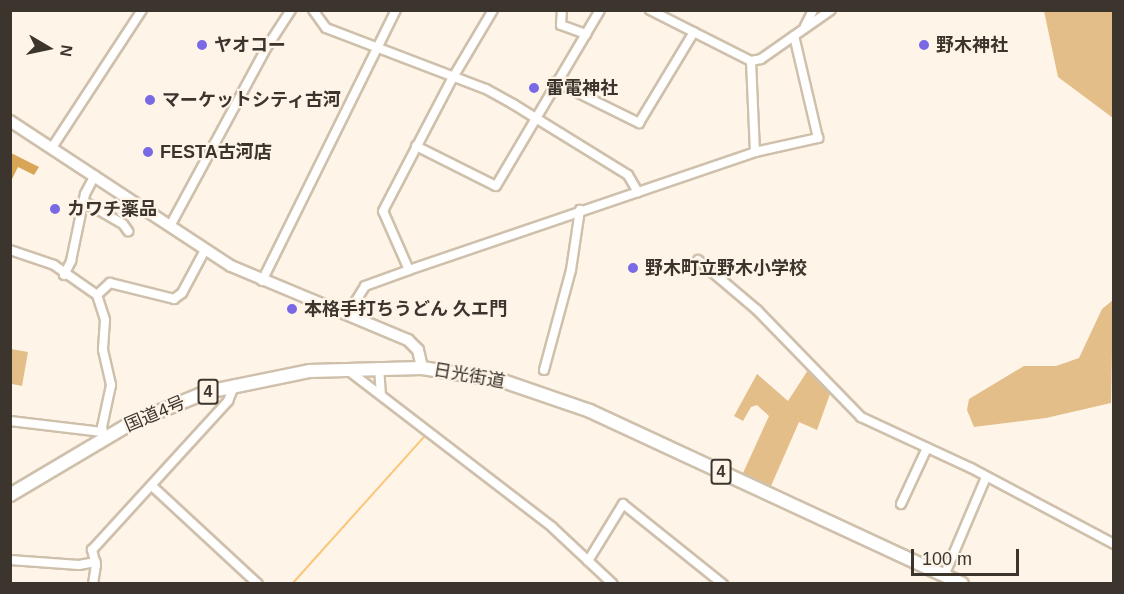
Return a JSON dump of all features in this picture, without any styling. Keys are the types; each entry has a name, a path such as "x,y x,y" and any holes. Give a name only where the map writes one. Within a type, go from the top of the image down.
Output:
{"highway":[{"name":"国道4号","path":"10,495 103,435 157,411 234,384 344,368 422,368"},
{"name":"日光街道","path":"422,368 500,380 590,411 962,584"}],"main road":[{"name":"日光街道","path":"10,122 53,146 205,250 262,281 408,340 418,350 422,368"}],"street":[{"path":"53,146 142,10"},
{"path":"170,226 265,50 291,10"},
{"path":"313,10 326,28 452,79 486,90 628,175 638,192"},
{"path":"262,281 396,10"},
{"path":"409,270 383,211 452,79 493,10"},
{"path":"562,10 561,25 586,34"},
{"path":"416,146 496,186 534,118 600,10"},
{"path":"650,10 751,61 761,59 831,10"},
{"path":"804,29 813,10"},
{"path":"556,82 639,123 694,33"},
{"path":"346,315 365,286 580,210 754,152 818,138 794,36"},
{"path":"751,61 754,152"},
{"path":"64,275 83,201 95,175"},
{"path":"83,201 123,224 128,231"},
{"path":"544,370 571,270 580,210"},
{"path":"10,250 54,265 64,275 92,288 97,295 105,320 103,350 111,385 103,435 10,421"},
{"path":"97,295 110,283 174,299 182,293 205,250"},
{"path":"698,260 757,310 861,417 986,477 1113,544"},
{"path":"379,367 381,394"},
{"path":"344,368 381,394 552,527 613,584"},
{"path":"93,584 96,562 92,550 228,401 234,384"},
{"path":"901,504 927,448"},
{"path":"946,569 986,477"},
{"path":"152,486 258,584"},
{"path":"588,561 623,504 723,584"},
{"path":"10,560 79,565 96,562"}],"shaded area":[{"path":"1044,11 1113,11 1113,118 1058,77"},
{"path":"11,153 39,167 34,175 18,167 11,181"},
{"path":"1113,300 1111,403 1046,418 974,427 967,410 969,399 1024,366 1056,366 1079,358 1102,309"},
{"path":"11,349 28,352 22,386 12,384 11,392"},
{"path":"808,370 830,394 817,430 799,422 771,486 743,473 769,416 757,405 751,407 743,421 734,416 757,374 788,401"}],"waterway":[{"path":"292,584 425,436"}],"place":[{"name":"ヤオコー","path":"202,45"},
{"name":"野木神社","path":"924,45"},
{"name":"雷電神社","path":"534,88"},
{"name":"マーケットシティ古河","path":"150,100"},
{"name":"FESTA古河店","path":"148,152"},
{"name":"カワチ薬品","path":"55,209"},
{"name":"野木町立野木小学校","path":"633,268"},
{"name":"本格手打ちうどん 久エ門","path":"292,309"}]}
